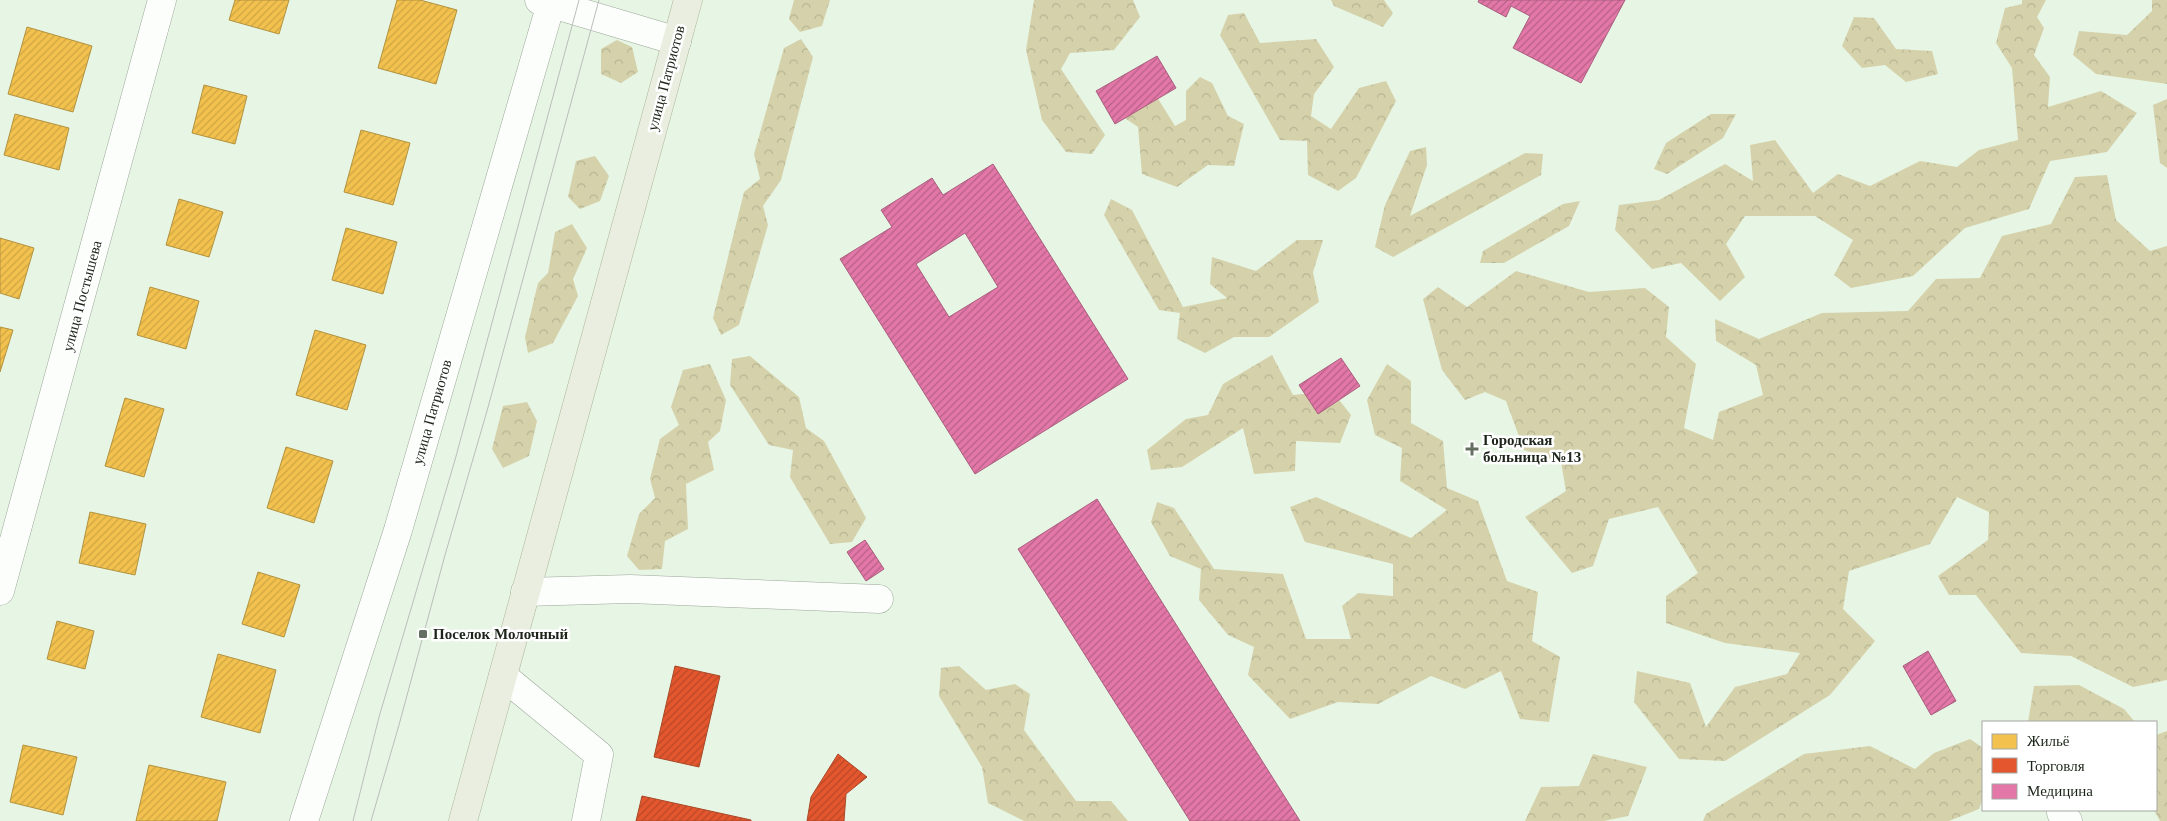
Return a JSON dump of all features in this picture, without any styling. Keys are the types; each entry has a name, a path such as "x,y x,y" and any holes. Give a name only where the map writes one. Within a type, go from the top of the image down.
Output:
{"main road":[{"name":"улица Патриотов","path":"463,821 688,0"}],"street":[{"name":"улица Постышева","path":"0,591 162,0"},
{"path":"547,1 677,41"},
{"name":"улица Патриотов","path":"304,821 398,530 547,1"},
{"path":"525,592 630,589 879,599"},
{"path":"503,676 599,755 586,821"}],"green space":[{"path":"794,0 830,0 822,26 800,32 789,19"},
{"path":"1034,0 1133,0 1140,17 1114,50 1070,53 1061,69 1105,135 1092,154 1066,152 1042,120 1026,50"},
{"path":"1331,0 1384,0 1393,13 1383,27 1334,6"},
{"path":"2022,0 2046,0 2037,17 2044,28 2034,55 2050,77 2048,107 2101,91 2137,113 2107,152 2050,161 2029,209 1965,228 1913,276 1851,288 1834,275 1853,240 1815,216 1745,216 1726,244 1745,277 1720,301 1681,263 1652,269 1615,230 1619,205 1659,200 1725,164 1753,181 1750,145 1775,140 1813,193 1838,174 1870,186 1920,161 1957,167 1979,150 2018,140 2012,68 1996,43 2005,8 2022,4"},
{"path":"2152,0 2167,0 2167,84 2096,74 2073,55 2079,31 2127,35 2152,11"},
{"path":"1244,13 1260,43 1316,39 1334,67 1314,94 1311,116 1331,129 1359,88 1386,81 1396,101 1356,178 1338,191 1308,175 1307,141 1280,140 1220,35 1228,15"},
{"path":"1854,17 1874,18 1896,49 1932,51 1938,74 1906,82 1885,65 1862,68 1842,46"},
{"path":"801,39 813,57 781,180 763,206 768,225 739,325 721,335 713,318 744,192 760,179 754,154 784,48"},
{"path":"617,40 632,47 638,72 621,83 601,74 601,49"},
{"path":"1200,77 1212,83 1228,116 1244,124 1234,166 1208,165 1177,187 1142,174 1138,127 1110,108 1147,81 1175,126 1186,120 1186,91"},
{"path":"2167,99 2167,168 2160,163 2153,105"},
{"path":"1711,114 1736,114 1723,138 1667,174 1654,169 1666,143"},
{"path":"1426,147 1427,165 1410,216 1525,153 1543,154 1541,175 1393,257 1375,247 1385,205 1410,151"},
{"path":"595,156 609,176 600,201 580,209 568,197 576,161"},
{"path":"2107,175 2116,220 2150,251 2167,246 2167,680 2133,687 2071,656 2021,653 1976,595 1949,595 1938,576 1988,540 1989,512 1957,497 1930,544 1849,571 1843,609 1875,641 1830,695 1725,761 1679,759 1634,702 1637,671 1690,683 1706,727 1735,687 1787,674 1800,653 1725,643 1666,623 1666,596 1698,573 1658,507 1609,519 1593,566 1572,573 1525,517 1566,491 1561,462 1524,450 1506,401 1485,392 1465,400 1442,370 1423,299 1438,287 1467,307 1516,271 1589,292 1645,288 1669,307 1666,337 1696,364 1684,428 1713,440 1719,412 1763,395 1756,365 1716,341 1715,319 1759,339 1822,313 1908,311 1936,279 1980,278 2002,236 2051,224 2075,177"},
{"path":"1111,199 1132,210 1183,307 1227,298 1210,284 1212,257 1256,271 1297,240 1323,240 1313,272 1319,302 1269,337 1234,337 1205,353 1177,339 1180,313 1159,310 1104,215"},
{"path":"1580,201 1569,226 1504,263 1480,263 1483,251 1563,204"},
{"path":"572,224 587,248 573,279 578,296 553,343 528,353 525,337 538,283 548,273 555,232"},
{"path":"1272,355 1293,395 1332,391 1351,415 1340,443 1296,441 1295,471 1254,474 1243,428 1182,467 1151,470 1147,450 1186,419 1208,415 1223,384"},
{"path":"750,356 799,397 806,428 824,441 866,518 852,542 830,544 790,477 793,450 769,445 730,385 732,359"},
{"path":"710,364 726,400 720,431 708,442 714,470 686,484 688,529 665,541 662,569 639,570 627,556 639,514 655,498 650,479 660,439 679,425 671,407 683,370"},
{"path":"1387,364 1411,381 1411,423 1443,441 1447,488 1478,501 1507,581 1538,592 1532,641 1560,657 1549,722 1520,719 1501,671 1465,689 1431,676 1378,704 1338,702 1290,719 1248,675 1254,647 1228,635 1199,600 1201,569 1170,556 1151,522 1157,502 1174,508 1214,569 1283,574 1306,639 1351,639 1342,606 1358,593 1393,596 1393,564 1305,542 1290,507 1316,497 1411,538 1447,510 1400,481 1402,448 1375,435 1367,400"},
{"path":"527,402 537,421 529,456 503,468 492,449 503,406"},
{"path":"959,666 986,690 1015,684 1030,694 1024,730 1076,801 1111,801 1128,821 1024,821 988,803 982,767 939,696 941,668"},
{"path":"2079,685 2124,709 2134,721 2028,721 2034,686"},
{"path":"2167,731 2167,821 2160,821 2155,811 2157,811 2157,735"},
{"path":"1970,739 1982,747 1982,801 1979,809 1949,821 1703,821 1706,814 1804,754 1870,746 1915,769 1934,753"},
{"path":"1593,754 1647,767 1628,816 1604,821 1525,821 1541,787 1579,786"}],"building: Жильё":[{"path":"235,0 289,0 279,34 229,20"},
{"path":"397,0 420,0 457,10 436,84 378,68"},
{"path":"27,27 92,46 73,112 8,94"},
{"path":"204,85 247,96 235,144 192,133"},
{"path":"15,114 69,128 59,170 4,155"},
{"path":"361,130 410,143 393,205 344,192"},
{"path":"179,199 223,212 209,257 166,245"},
{"path":"346,228 397,242 383,294 332,280"},
{"path":"0,238 34,248 19,299 0,293"},
{"path":"150,287 199,301 186,349 137,335"},
{"path":"0,327 13,330 0,372"},
{"path":"315,330 366,345 347,410 296,395"},
{"path":"125,398 164,409 144,477 105,466"},
{"path":"286,447 333,461 314,523 267,508"},
{"path":"90,512 146,524 135,575 79,563"},
{"path":"258,572 300,585 284,637 242,624"},
{"path":"57,621 94,631 85,669 47,659"},
{"path":"218,654 276,670 260,733 201,717"},
{"path":"23,745 77,757 63,815 10,802"},
{"path":"149,765 226,782 217,821 136,821"}],"building: Торговля":[{"path":"675,666 720,676 699,767 654,757"},
{"path":"838,754 867,777 846,794 844,821 807,821 811,797"},
{"path":"642,796 751,820 751,821 636,821"}],"building: Медицина":[{"path":"1479,0 1625,0 1581,83 1513,48 1530,16 1511,6 1506,17 1478,2"},
{"path":"1157,56 1176,88 1115,124 1096,91"},
{"path":"993,164 1128,379 975,474 840,259 892,227 881,210 932,178 943,195","holes":["965,233 998,287 949,317 916,264"]},
{"path":"1341,358 1360,386 1318,414 1299,385"},
{"path":"1097,499 1300,821 1190,821 1018,549"},
{"path":"865,540 884,569 866,581 847,552"},
{"path":"1928,651 1956,701 1931,715 1903,666"}],"tram line":[{"path":"353,821 379,717 455,460 579,0"},
{"path":"371,821 487,411 599,0"}],"place":[{"name":"Городская больница №13","path":"1472,449"},
{"name":"Поселок Молочный","path":"423,634"}]}
